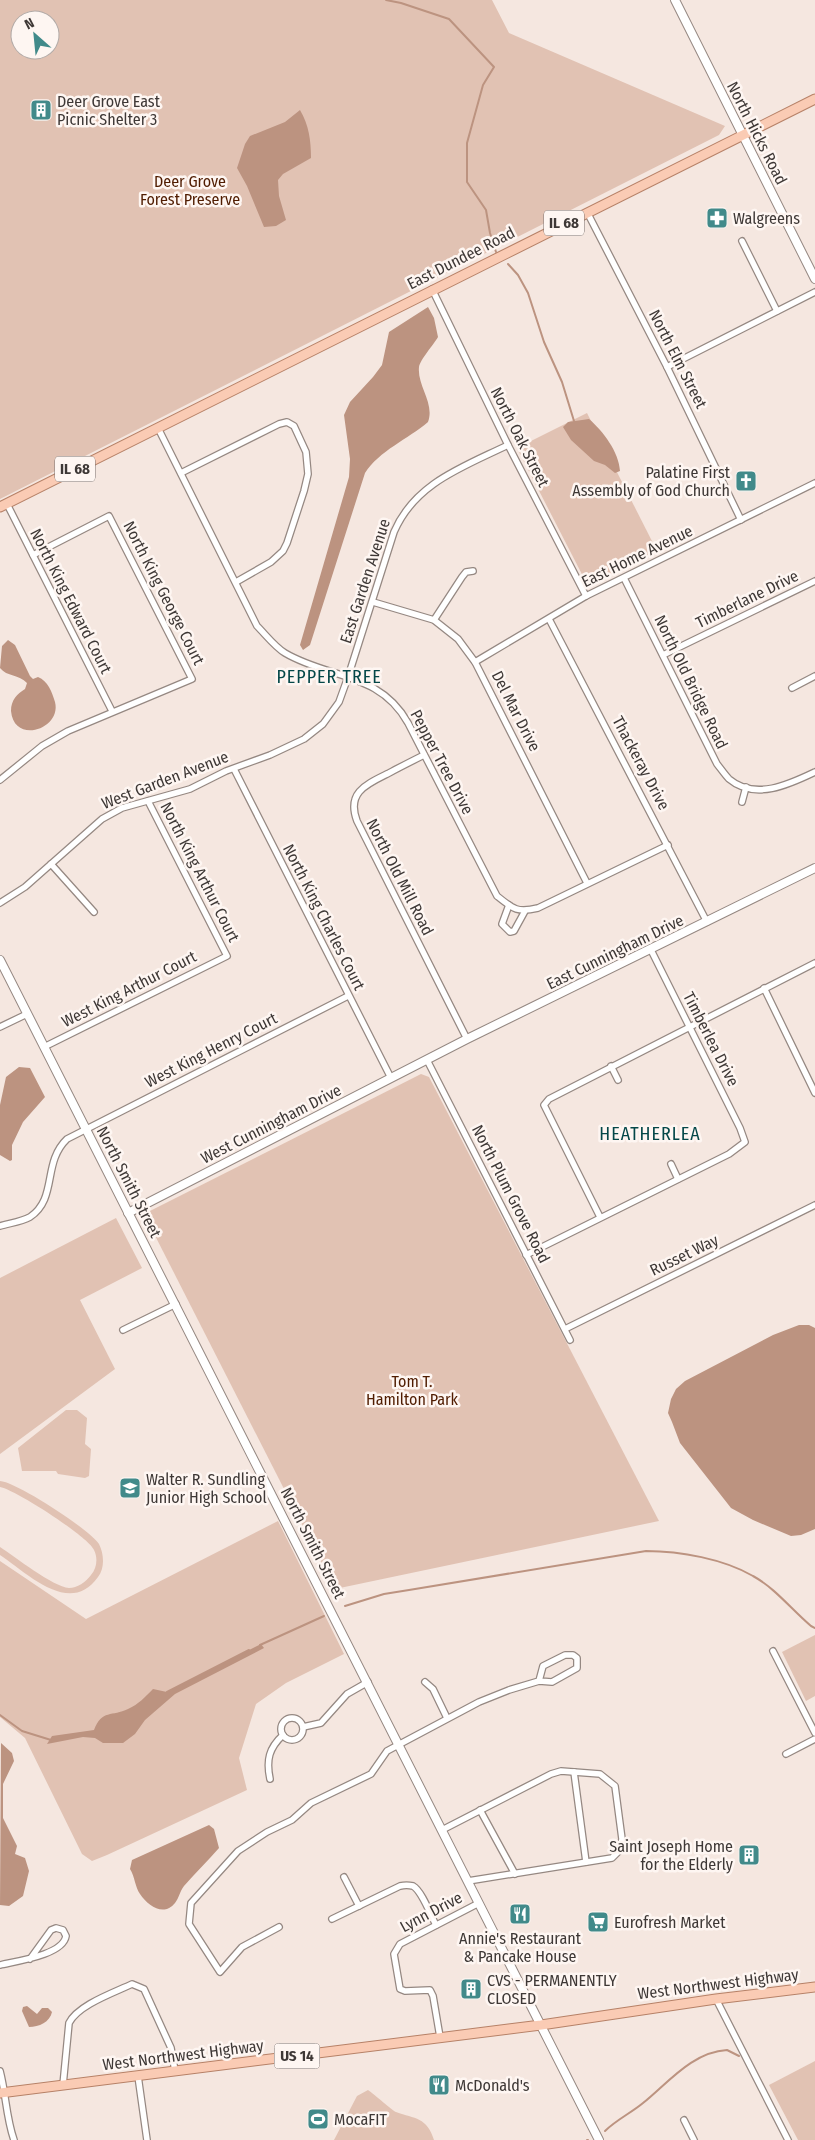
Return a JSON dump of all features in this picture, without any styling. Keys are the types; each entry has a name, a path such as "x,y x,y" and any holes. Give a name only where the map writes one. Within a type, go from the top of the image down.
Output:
{"main road":[{"name":"East Dundee Road","path":"3,505 815,99"},
{"name":"West Northwest Highway","path":"3,2092 541,2025 716,1999 815,1987"}],"street":[{"name":"North Hicks Road","path":"675,0 815,279"},
{"name":"North Elm Street","path":"587,212 667,367 741,520"},
{"path":"742,241 777,311"},
{"name":"North Oak Street","path":"432,289 508,445 586,596"},
{"path":"667,367 815,292"},
{"path":"181,473 279,424 287,422 295,429 306,452 308,474 288,544 271,562 236,582"},
{"name":"Pepper Tree Drive","path":"158,428 257,626 283,652 306,664 348,677 379,690 395,705 404,716 497,896 512,908 525,911"},
{"name":"East Garden Avenue","path":"278,752 304,739 323,724 339,702 373,602 394,532 402,514 424,489 445,475 508,445"},
{"name":"East Home Avenue","path":"476,662 586,596 815,483"},
{"name":"North King Edward Court","path":"3,505 33,555 112,711"},
{"name":"North King George Court","path":"33,555 109,516 192,679 112,711"},
{"path":"434,620 462,577 466,572 473,571"},
{"name":"North Old Bridge Road","path":"624,578 717,764 730,780 746,787"},
{"name":"Timberlane Drive","path":"663,655 815,581"},
{"name":"Del Mar Drive","path":"373,602 434,620 458,639 476,662 587,883"},
{"name":"Thackeray Drive","path":"549,619 707,922"},
{"path":"792,688 815,676"},
{"path":"0,780 58,736 112,711"},
{"name":"West Garden Avenue","path":"0,903 25,887 102,818 122,808 190,789 234,768 278,752"},
{"name":"North Old Mill Road","path":"424,755 367,784 356,797 354,811 356,821 467,1039"},
{"name":"North King Charles Court","path":"234,768 391,1078"},
{"path":"742,802 746,787 767,790 787,786 815,772"},
{"name":"North King Arthur Court","path":"148,801 227,956"},
{"path":"509,905 502,924 510,932 514,931 525,911 538,908 668,845"},
{"path":"51,864 94,912"},
{"name":"East Cunningham Drive","path":"427,1060 815,868"},
{"name":"Timberlea Drive","path":"651,950 740,1128 745,1142 734,1152 678,1179"},
{"name":"West King Arthur Court","path":"44,1047 227,956"},
{"name":"North Smith Street","path":"0,960 400,1744 599,2140"},
{"path":"600,1217 544,1105 549,1099 815,963"},
{"path":"764,988 815,1094"},
{"name":"West King Henry Court","path":"0,1226 29,1218 40,1208 46,1196 54,1157 67,1139 348,996"},
{"path":"0,1027 27,1014"},
{"name":"West Cunningham Drive","path":"128,1213 427,1060"},
{"name":"North Plum Grove Road","path":"427,1060 570,1340"},
{"path":"611,1066 618,1080"},
{"path":"526,1255 678,1179 671,1164"},
{"name":"Russet Way","path":"564,1329 815,1205"},
{"path":"123,1330 176,1304"},
{"path":"773,1650 815,1733"},
{"path":"279,1927 242,1947 220,1972 189,1924 190,1903 238,1851 267,1832 292,1820 311,1803 371,1774 387,1751 447,1718 509,1690 539,1681 552,1682 577,1668 576,1658 573,1655 565,1654 543,1666 539,1681"},
{"path":"303,1727 320,1723 347,1694 368,1682"},
{"path":"425,1682 433,1689 447,1718"},
{"path":"287,1720 298,1720 303,1727 303,1732 296,1739 288,1739 283,1734 281,1728 287,1720"},
{"path":"270,1779 267,1765 269,1754 283,1734"},
{"path":"786,1754 815,1739"},
{"path":"442,1830 551,1774 561,1772 600,1774 614,1786 622,1839 620,1850 612,1858 468,1881"},
{"path":"574,1772 586,1862"},
{"path":"480,1810 516,1874"},
{"path":"344,1877 359,1906"},
{"path":"332,1919 400,1886 413,1886 420,1893 436,1925"},
{"name":"Lynn Drive","path":"440,2038 433,1996 430,1990 405,1991 400,1989 394,1954 400,1944 479,1902"},
{"path":"0,1965 30,1959 62,1945 66,1936 63,1930 56,1928 50,1930 30,1959"},
{"path":"63,2085 69,2023 72,2016 132,1984 144,1989 171,2048 175,2071"},
{"path":"716,1999 788,2140"},
{"path":"0,2071 14,2140"},
{"path":"138,2076 146,2140"},
{"path":"684,2120 694,2140"}],"green space":[{"name":"Deer Grove Forest Preserve","path":"0,0 492,0 509,33 725,126 719,135 0,499"},
{"path":"587,413 657,551 588,586 517,448"},
{"name":"Tom T. Hamilton Park","path":"421,1074 429,1077 659,1521 335,1589 144,1214"},
{"path":"116,1218 142,1268 80,1300 115,1369 0,1454 0,1278"},
{"path":"66,1410 77,1410 87,1418 85,1444 91,1449 89,1476 85,1478 58,1474 56,1471 22,1471 18,1448"},
{"path":"0,1481 21,1489 52,1508 82,1528 99,1544 103,1556 102,1569 98,1577 87,1588 75,1593 49,1588 0,1555 0,1547 44,1577 69,1588 78,1586 87,1580 95,1569 96,1563 94,1550 79,1535 35,1504 0,1487"},
{"path":"278,1521 344,1654 286,1683 256,1704 239,1758 247,1790 92,1861 82,1854 25,1738 0,1717 0,1561 86,1619"},
{"path":"815,1635 815,1696 806,1701 782,1652"},
{"path":"815,2061 815,2140 798,2140 769,2085"},
{"path":"368,2090 394,2111 424,2123 434,2140 334,2140 357,2096"}],"shaded area":[{"path":"300,110 306,121 309,133 311,158 283,174 278,180 279,196 286,220 276,226 264,227 247,186 237,168 245,144 250,136 285,122"},
{"path":"428,307 434,318 438,337 424,356 419,367 419,374 428,401 430,415 428,422 378,458 365,473 310,645 303,650 300,645 349,477 350,459 344,415 350,402 382,365 389,332"},
{"path":"589,419 609,442 617,457 620,471 615,473 605,465 594,461 571,440 563,427 568,422"},
{"path":"8,640 15,645 30,676 33,679 38,677 44,681 54,698 55,712 52,720 45,726 28,730 20,728 14,721 11,711 13,701 25,689 27,683 0,668 2,646"},
{"path":"19,1067 30,1068 45,1097 23,1122 12,1145 12,1160 10,1161 0,1155 0,1105 6,1077"},
{"path":"799,1325 809,1325 815,1328 815,1529 801,1535 791,1536 753,1520 731,1508 680,1443 668,1413 671,1399 676,1389 685,1381 773,1335"},
{"path":"261,1644 264,1648 175,1694 145,1720 135,1734 123,1743 103,1743 95,1738 83,1737 47,1744 52,1736 94,1730 97,1723 104,1716 132,1707 153,1689 167,1692"},
{"path":"1,1743 12,1753 14,1761 3,1784 3,1818 17,1846 15,1854 25,1858 29,1871 23,1896 9,1906 0,1905"},
{"path":"209,1825 214,1829 219,1848 184,1886 171,1907 161,1909 152,1906 143,1898 137,1888 130,1869 132,1860"},
{"path":"27,2006 37,2014 42,2008 48,2008 52,2012 51,2016 44,2023 29,2027 22,2011 23,2007"}],"waterway":[{"path":"386,0 449,19 494,67 483,85 467,143 467,182 486,210 496,252"},
{"path":"508,264 518,275 528,293 544,342 562,382 574,421"},
{"path":"345,1606 384,1594 646,1551 659,1551 701,1557 741,1570 769,1587 815,1628"},
{"path":"260,1645 324,1616"},
{"path":"167,1692 249,1650"},
{"path":"0,1715 22,1731 51,1740"},
{"path":"605,2131 643,2103 692,2062 714,2052 727,2050 739,2056"}],"place":[{"name":"Deer Grove East Picnic Shelter 3","path":"41,110"},
{"name":"Walgreens","path":"717,218"},
{"name":"Palatine First Assembly of God Church","path":"746,481"},
{"name":"Walter R. Sundling Junior High School","path":"130,1488"},
{"name":"Saint Joseph Home for the Elderly","path":"749,1855"},
{"name":"Annie's Restaurant & Pancake House","path":"520,1914"},
{"name":"Eurofresh Market","path":"598,1922"},
{"name":"CVS - PERMANENTLY CLOSED","path":"471,1989"},
{"name":"McDonald's","path":"439,2085"},
{"name":"MocaFIT","path":"318,2119"}],"district":[{"name":"PEPPER TREE","path":"329,677"},
{"name":"HEATHERLEA","path":"650,1134"}]}
